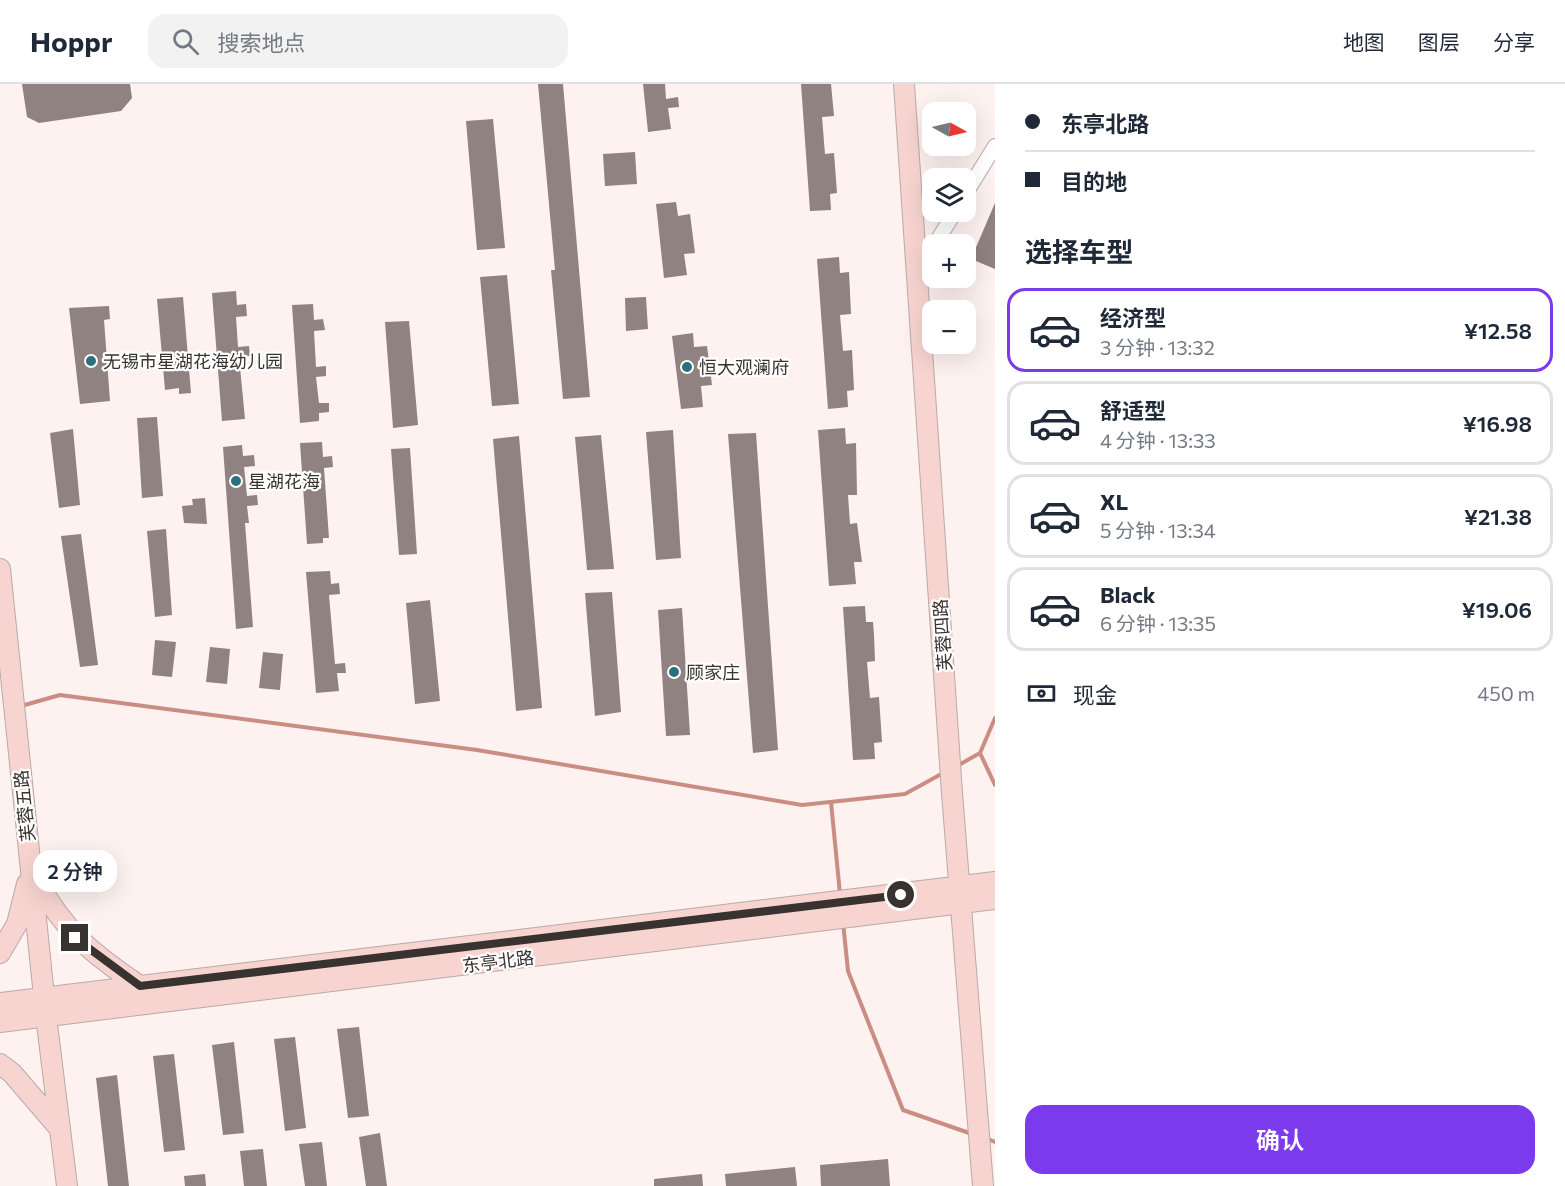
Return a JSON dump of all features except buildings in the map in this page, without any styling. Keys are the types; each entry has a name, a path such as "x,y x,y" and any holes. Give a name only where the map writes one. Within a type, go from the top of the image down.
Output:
{"main road":[{"name":"芙蓉四路","path":"904,84 952,793 983,1186"},
{"name":"芙蓉五路","path":"0,569 45,1007 67,1186"},
{"path":"0,953 17,924 31,870"},
{"path":"31,870 49,903 75,938 140,986"},
{"name":"东亭北路","path":"0,1022 45,1007 140,986 863,907 960,895 995,882"},
{"name":"东亭北路","path":"960,895 995,899"},
{"name":"东亭北路","path":"0,1003 45,1007 826,911"},
{"path":"0,1064 12,1073 60,1129"}],"street":[{"path":"976,177 995,146"},
{"path":"918,271 922,265"}],"waterway":[{"path":"21,706 60,695 477,750 802,805 905,794 945,772"},
{"path":"980,753 995,718"},
{"path":"957,766 980,753 995,785"},
{"path":"831,802 840,894"},
{"path":"843,922 848,971 903,1110 972,1134"},
{"path":"985,1138 995,1142"}],"place":[{"name":"无锡市星湖花海幼儿园","path":"91,361"},
{"name":"恒大观澜府","path":"687,367"},
{"name":"星湖花海","path":"236,481"},
{"name":"顾家庄","path":"674,672"}],"route":[{"path":"75,938 140,986 825,902 901,895"}]}
